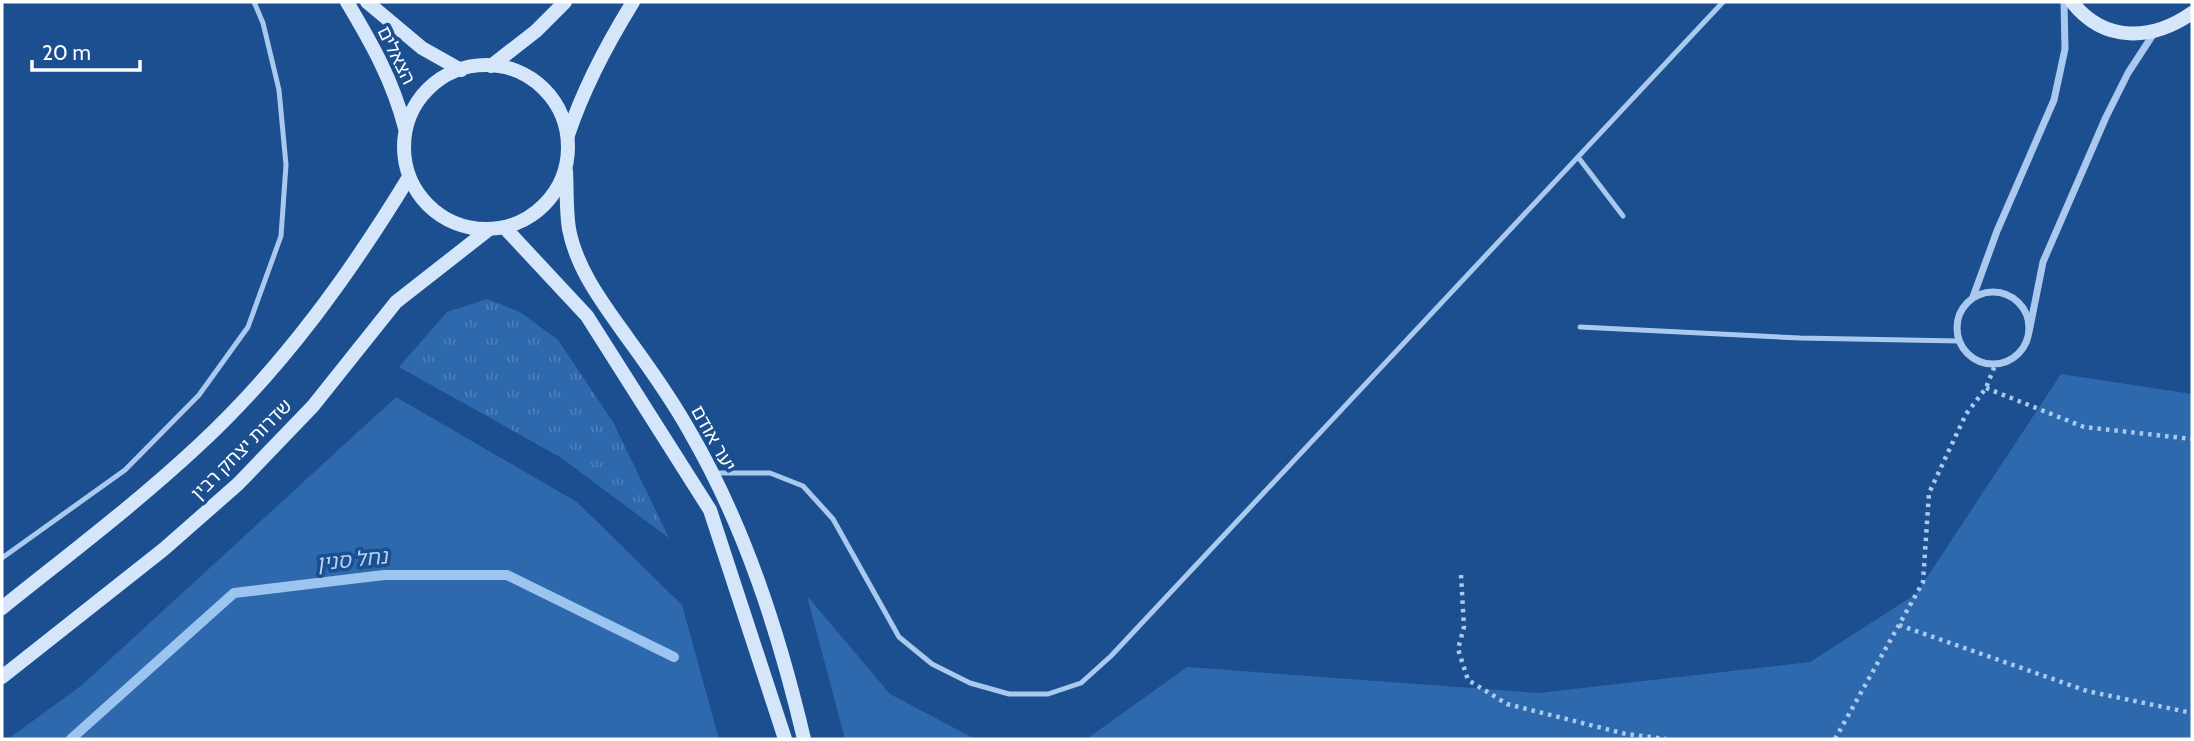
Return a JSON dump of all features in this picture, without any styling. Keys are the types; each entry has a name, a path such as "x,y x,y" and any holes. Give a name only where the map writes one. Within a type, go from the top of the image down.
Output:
{"main road":[{"name":"הצאלים","path":"347,2 379,56 396,94 405,128"},
{"name":"הצאלים","path":"368,2 422,48 461,69"},
{"path":"491,66 536,31 565,2"},
{"path":"568,135 586,88 610,39 633,2"},
{"path":"2072,2 2080,12 2102,27 2128,34 2154,33 2176,25 2192,13"},
{"path":"478,65 506,67 541,85 559,108 568,135 566,171 552,197 531,216 505,228 488,230 464,227 438,214 423,201 409,177 403,148 405,128 417,102 427,90 450,73 461,69 478,65"},
{"name":"יער אודם","path":"566,171 569,229 580,264 599,298 690,431 726,500 778,642 804,739"},
{"name":"שדרות יצחק רבין","path":"2,608 128,507 200,444 272,370 316,316 361,253 409,177"},
{"name":"יער אודם","path":"505,228 587,316 710,510 785,739"},
{"name":"שדרות יצחק רבין","path":"2,677 164,549 238,484 313,406 396,302 488,230"}],"street":[{"path":"1973,298 1997,231 2054,100 2065,49 2063,2"},
{"path":"2029,332 2028,319 2023,308 2014,299 1995,292 1982,293 1964,306 1958,317 1956,330 1965,352 1975,360 1994,365 2007,362 2018,355 2025,345 2029,332 2043,262 2106,117 2128,73 2154,33"}],"lane":[{"path":"2,558 125,470 199,395 248,327 281,236 286,165 279,90 263,23 254,2"},
{"path":"712,473 770,473 803,486 833,519 899,637 932,664 971,683 1009,694 1048,694 1081,683 1120,646 1723,2"},
{"path":"1578,157 1623,216"},
{"path":"1580,327 1800,338 1959,341"}],"path":[{"path":"1835,739 1923,582 1929,493 1966,414 1986,388 1994,365"},
{"path":"1986,388 2084,427 2192,439"},
{"path":"1461,575 1464,626 1458,649 1468,680 1507,704 1626,734 1666,739"},
{"path":"1899,625 2087,691 2192,713"}],"green space":[{"path":"487,299 520,312 558,340 613,422 669,538 560,457 399,367 447,312"},
{"path":"2061,374 2192,394 2192,739 1065,739 1088,738 1187,667 1538,693 1810,662 1916,594"},
{"path":"396,397 577,502 682,605 719,739 8,739 82,685"},
{"path":"807,596 890,694 975,739 845,739"}],"waterway":[{"name":"נחל סנין","path":"71,739 234,593 384,575 507,575 674,657"}]}
